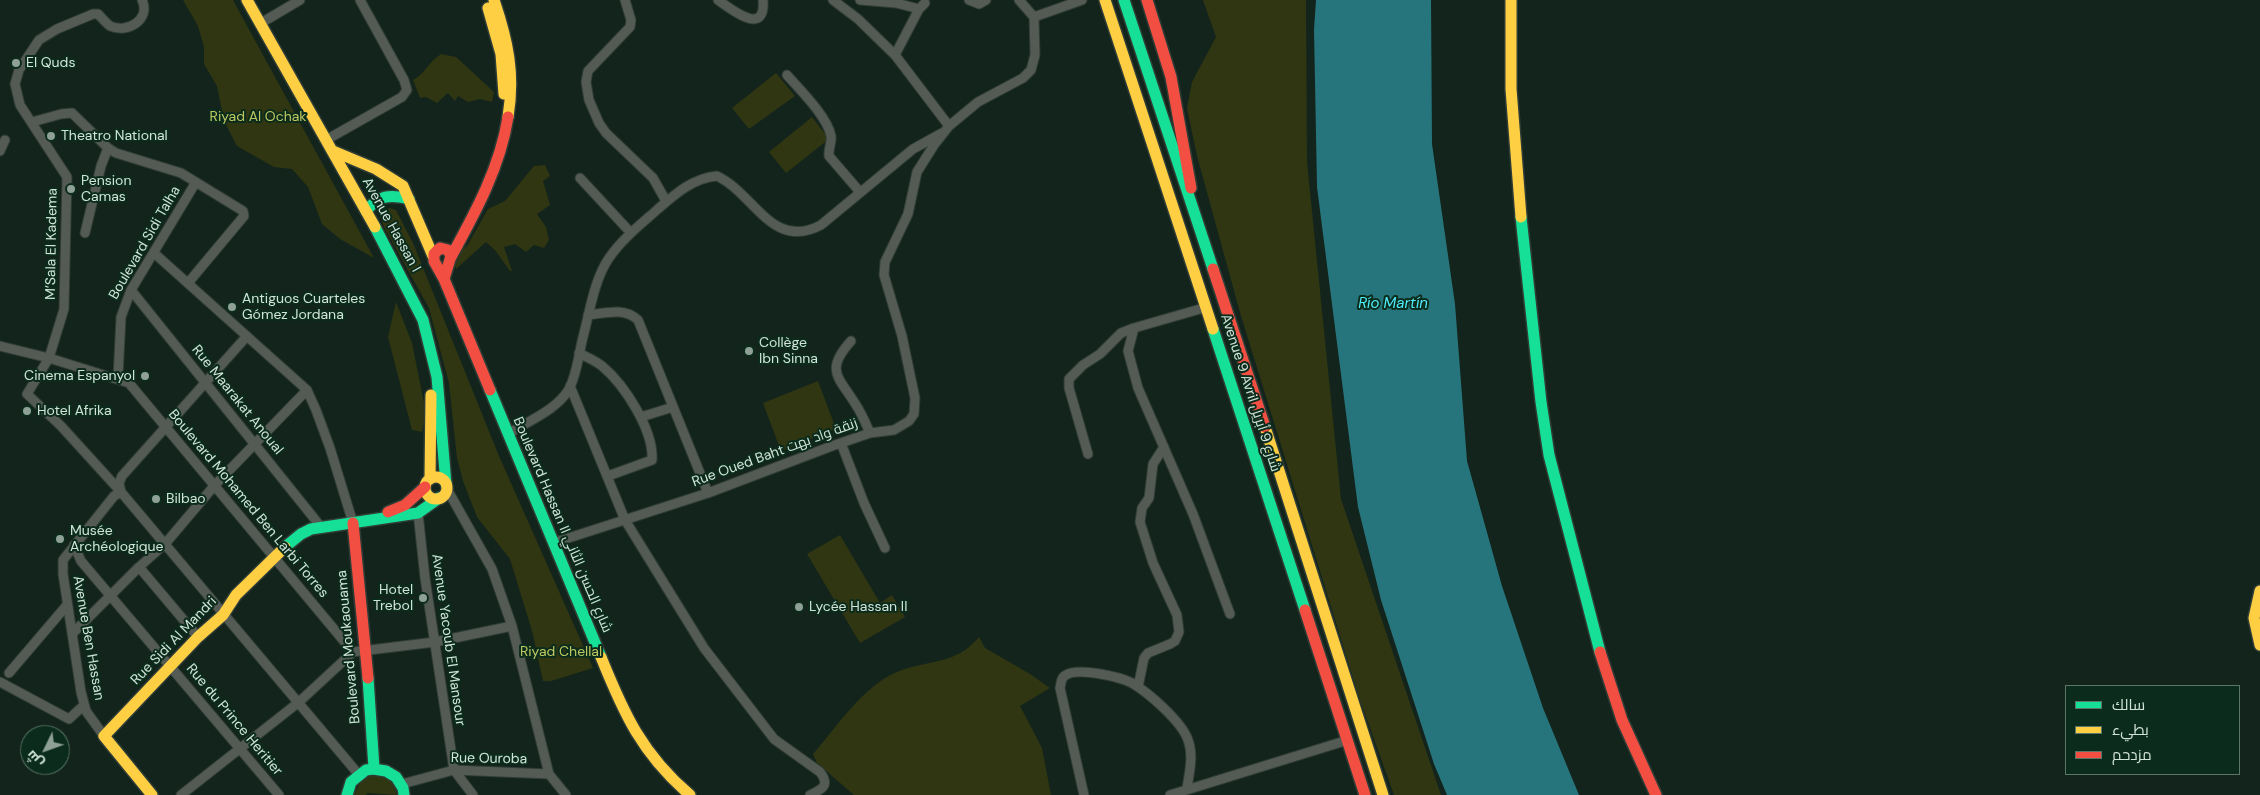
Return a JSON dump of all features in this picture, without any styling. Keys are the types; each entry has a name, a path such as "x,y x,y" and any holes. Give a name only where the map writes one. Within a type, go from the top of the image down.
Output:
{"main road":[{"name":"Avenue Hassan I","path":"239,0 382,250 417,323 426,356 431,395 427,485"},
{"name":"Avenue Hassan I","path":"247,0 366,210 423,320 437,377 446,487"},
{"path":"442,256 482,179 494,150 501,123 504,104 501,54 493,20 484,0"},
{"path":"442,256 489,185 507,130 512,108 509,47 501,16 494,0"},
{"name":"Avenue 9 Avril شارع 9 أبريل","path":"1105,0 1207,307 1365,795"},
{"name":"Avenue 9 Avril شارع 9 أبريل","path":"1124,0 1327,618 1383,795"},
{"path":"1146,0 1171,77 1188,168 1192,208"},
{"path":"1512,0 1511,89 1518,189 1541,402 1549,455 1561,507 1609,684 1622,720 1656,795"},
{"name":"Boulevard Hassan II شارع الحسن الثاني","path":"333,151 376,169 403,186 425,238 442,256 444,279 624,713 643,746 676,784 690,795"},
{"path":"366,210 382,195 396,195 409,199"},
{"path":"418,513 427,485 441,478 446,487 444,495 438,498 429,496 427,485"},
{"name":"Rue Sidi Al Mandri","path":"370,520 375,516 405,505 427,485"},
{"name":"Rue Sidi Al Mandri","path":"104,736 198,636 224,615 236,596 274,556 301,534 321,526 418,513 438,498"},
{"name":"Boulevard Moukaouama","path":"353,523 366,651 374,768"},
{"path":"2260,591 2254,606 2253,621 2260,645"},
{"path":"104,736 152,795"},
{"path":"347,795 351,782 366,770 374,768 390,772 403,789"}],"street":[{"name":"M’Sala El Kadema","path":"117,494 61,426 27,394 49,358 64,309 67,176 20,105 15,84 19,70 35,46 46,35 92,14 98,14 108,25 126,28 134,25 145,13 146,7 142,0"},
{"path":"261,23 300,0"},
{"path":"326,140 402,97 407,90 404,80 360,0"},
{"path":"625,0 630,25 588,71 586,82 589,100 606,133 653,178 666,201"},
{"path":"718,0 751,20 757,19 761,14 763,0"},
{"path":"508,434 554,405 563,397 570,386 588,315 602,272 609,258 631,233 666,201 692,182 717,176 736,188 772,223 788,231 799,233 809,231 821,225 913,149 946,129 895,55 858,19 833,0"},
{"path":"860,0 923,3 895,55"},
{"path":"969,0 979,4 986,0"},
{"path":"1019,0 1034,17 1080,0"},
{"name":"Rue Oued Baht زنقة واد بهت","path":"553,543 708,493 841,442 870,433 894,430 903,426 914,414 915,398 902,336 884,275 885,262 908,214 917,172 922,161 946,129 978,102 1022,78 1031,70 1035,55 1034,17"},
{"path":"787,74 826,124 831,138 829,156 860,192"},
{"path":"32,122 72,113 108,148 116,153 170,168 240,209 244,216 188,282"},
{"path":"0,151 5,140"},
{"path":"86,233 101,166 108,148"},
{"path":"580,178 631,233"},
{"name":"Boulevard Sidi Talha","path":"118,378 121,317 131,290 196,182"},
{"path":"154,253 307,390 327,440 353,523"},
{"name":"Rue Maarakat Anoual","path":"131,290 321,526"},
{"path":"1088,454 1069,388 1070,379 1083,366 1100,354 1121,333 1207,307"},
{"path":"588,315 621,311 638,320 708,493"},
{"path":"1134,328 1128,351 1138,388 1193,514 1230,614"},
{"path":"247,336 122,476 117,494 165,544 360,776"},
{"path":"851,341 837,360 838,375 843,387 858,406 870,433"},
{"path":"0,346 118,378"},
{"path":"579,353 602,366 623,390 641,417 653,450 652,460 608,476"},
{"name":"Boulevard Mohamed Ben Larbi Torres","path":"118,378 129,383 353,652"},
{"path":"570,386 625,520 704,648 765,728 786,749 820,772 825,778 824,787 810,795"},
{"path":"72,634 109,596 165,544 214,486 307,390"},
{"path":"641,417 673,407"},
{"path":"841,442 864,502 885,548"},
{"path":"1138,687 1144,658 1148,653 1170,644 1175,640 1178,632 1177,615 1149,554 1140,522 1142,508 1149,498 1153,464 1164,447"},
{"path":"446,487 492,569 512,626 549,774 566,795"},
{"name":"Avenue Ben Hassan","path":"104,736 84,705 62,567 63,560 74,545 117,494"},
{"name":"Avenue Yacoub El Mansour","path":"418,513 422,557 454,770"},
{"name":"Rue du Prince Heritier","path":"74,545 77,555 109,596 171,666 279,795"},
{"path":"139,567 198,636"},
{"path":"9,673 67,605"},
{"path":"182,795 299,702 353,652 435,642 512,626"},
{"path":"1084,795 1060,688 1066,674 1079,672 1123,679 1138,687 1168,714 1188,739 1191,752 1187,789"},
{"path":"0,682 69,719 84,705"},
{"path":"1170,795 1348,740"},
{"path":"454,770 473,795"},
{"name":"Rue Ouroba","path":"403,789 454,770 549,774"}],"green space":[{"name":"Riyad Al Ochak","path":"183,0 233,0 374,258 340,239 322,224 308,187 292,169 274,167 237,146 224,121 217,86 204,64 204,47 198,26"},
{"path":"1203,0 1306,0 1307,162 1341,499 1441,795 1394,795 1359,697 1241,316 1197,156 1187,108 1192,82 1216,37"},
{"path":"441,54 456,57 494,92 492,102 480,99 468,102 458,96 455,101 448,93 437,103 426,97 420,98 413,80"},
{"path":"776,73 795,96 749,129 732,108"},
{"path":"812,117 829,139 786,173 769,152"},
{"path":"545,165 550,176 543,181 550,205 537,214 546,227 549,240 544,248 534,245 526,252 515,244 504,247 512,271 510,271 495,250 486,242 456,269 454,262 458,251 467,246 488,209 505,201 534,166"},
{"name":"Riyad Chellal","path":"389,208 396,210 413,243 499,456 593,668 551,681 543,681 532,631 510,559 477,517 463,481 457,458 449,383 429,308 385,229 379,214"},
{"path":"396,302 412,343 426,412 422,432 412,430 388,337"},
{"path":"818,381 836,429 781,451 763,403"},
{"path":"840,535 880,603 892,595 905,617 860,643 807,554"},
{"path":"979,637 985,648 1050,688 1020,706 1042,748 1051,795 854,795 817,763 813,754 851,708 873,687 897,672 941,661 960,653"},
{"path":"372,775 382,776 389,780 394,786 397,795 367,793 366,795 354,795 360,782"}],"water":[{"name":"Río Martín","path":"1316,0 1431,0 1432,144 1455,304 1467,461 1502,586 1543,708 1579,795 1447,795 1434,764 1381,600 1358,507 1317,187 1314,30"}],"traffic: fast":[{"path":"1124,0 1213,269"},
{"path":"366,211 385,197 409,199"},
{"path":"1521,217 1541,402 1549,455 1600,652"},
{"path":"375,227 423,320 437,377 446,484"},
{"path":"1213,329 1305,610"},
{"path":"490,390 601,657"},
{"path":"285,547 301,534 311,529 418,513 439,498"},
{"path":"368,678 374,768"},
{"path":"347,795 351,782 366,770 373,769 386,771 396,777 403,788 404,795"}],"traffic: slow":[{"path":"247,0 375,227"},
{"path":"494,0 509,58 511,86 508,117"},
{"path":"1105,0 1213,329"},
{"path":"1511,0 1511,89 1521,217"},
{"path":"488,8 501,54 504,94"},
{"path":"333,151 376,169 403,186 433,256"},
{"path":"430,479 431,395"},
{"path":"1265,427 1383,795"},
{"path":"436,477 444,480 447,488 444,496 436,499 428,496 425,488 428,480 436,477"},
{"path":"152,795 104,736 198,637 223,615 236,595 285,547"},
{"path":"2260,591 2254,618 2260,645"},
{"path":"601,657 618,697 636,732 659,764 690,795"}],"traffic: jam":[{"path":"1147,0 1171,77 1191,188"},
{"path":"451,257 486,190 499,154 508,117"},
{"path":"444,279 451,256 448,250 440,248 434,254 434,261 444,279 490,390"},
{"path":"1213,269 1265,427"},
{"path":"388,512 405,505 425,487"},
{"path":"353,523 368,678"},
{"path":"1305,610 1365,795"},
{"path":"1600,652 1622,720 1656,795"}],"place":[{"name":"El Quds","path":"16,63"},
{"name":"Theatro National","path":"51,136"},
{"name":"Pension Camas","path":"71,189"},
{"name":"Antiguos Cuarteles Gómez Jordana","path":"232,307"},
{"name":"Collège Ibn Sinna","path":"749,351"},
{"name":"Cinema Espanyol","path":"145,376"},
{"name":"Hotel Afrika","path":"27,411"},
{"name":"Bilbao","path":"156,499"},
{"name":"Musée Archéologique","path":"60,539"},
{"name":"Hotel Trebol","path":"423,598"},
{"name":"Lycée Hassan II","path":"799,607"}]}
